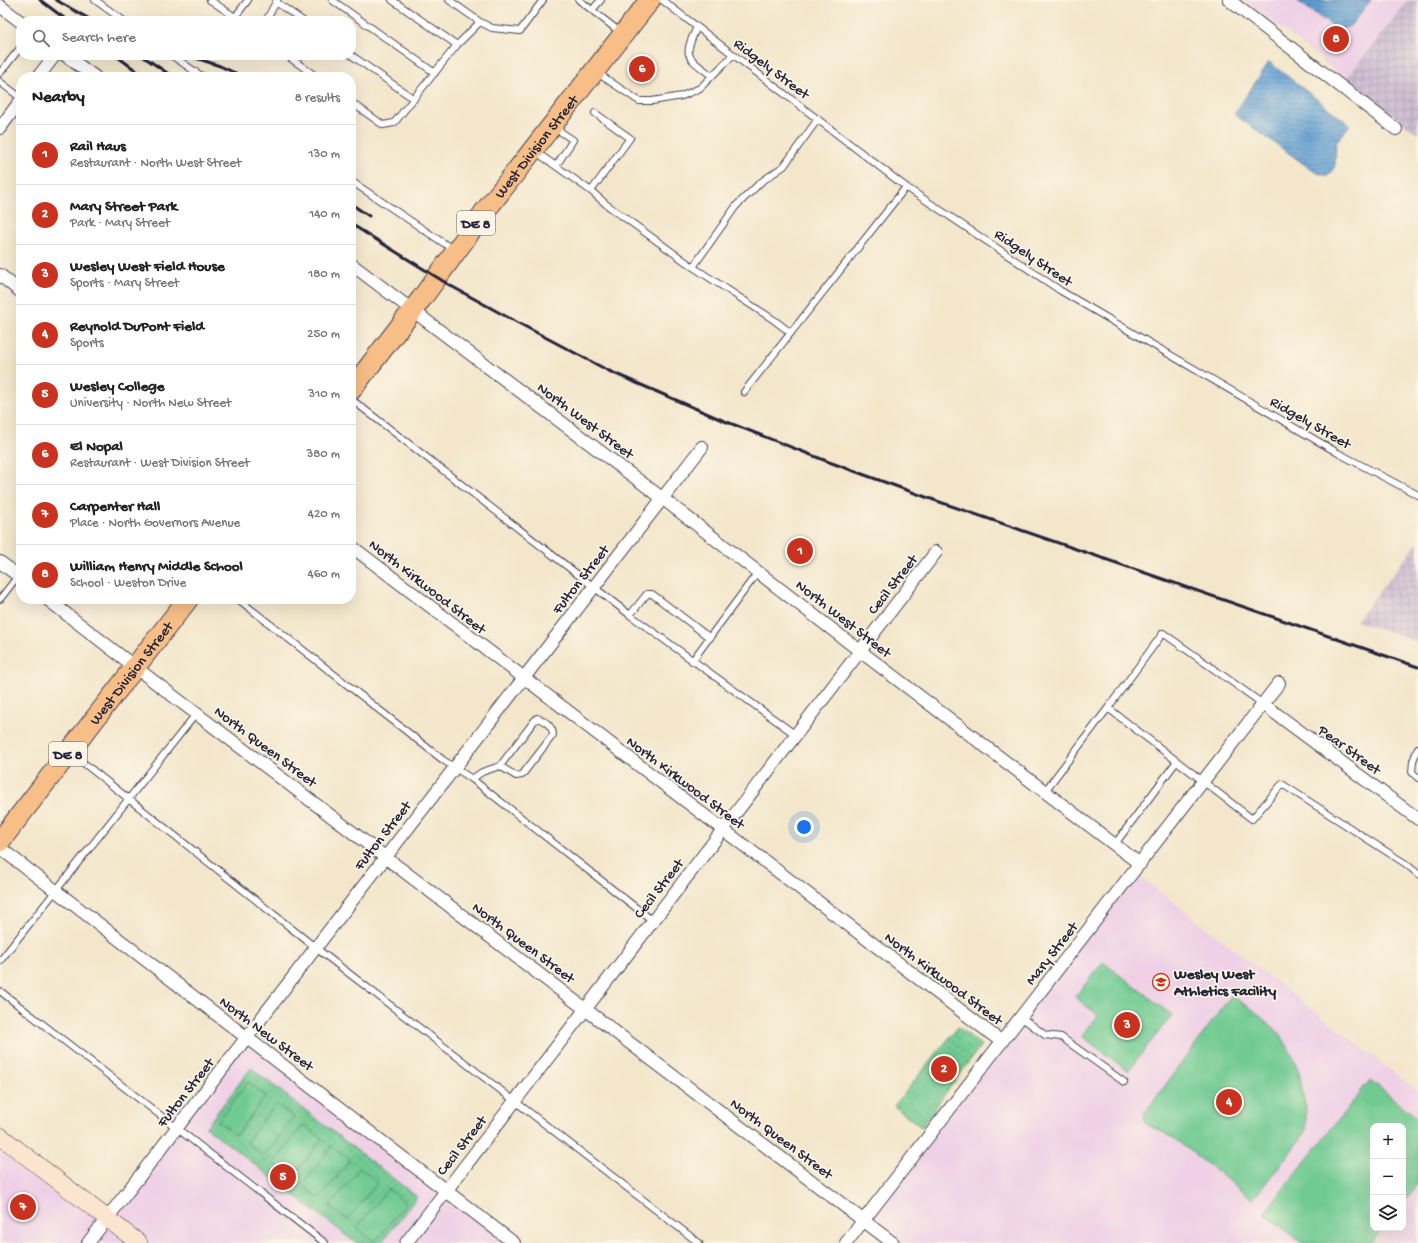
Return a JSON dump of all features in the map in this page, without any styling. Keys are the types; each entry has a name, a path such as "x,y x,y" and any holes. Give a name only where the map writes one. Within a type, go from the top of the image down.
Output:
{"highway":[{"name":"West Division Street","path":"356,384 413,310 486,210 650,0"},
{"name":"West Division Street","path":"0,841 184,604"}],"main road":[{"path":"0,1136 139,1243"}],"street":[{"path":"1229,0 1396,128"},
{"path":"0,6 16,18"},
{"path":"42,72 51,60"},
{"path":"72,60 88,72"},
{"path":"0,128 16,106"},
{"name":"North West Street","path":"356,268 662,498 1140,864"},
{"path":"0,276 16,288"},
{"name":"Fulton Street","path":"88,1243 702,447"},
{"name":"North Kirkwood Street","path":"356,550 523,679 1002,1042"},
{"name":"Cecil Street","path":"406,1243 936,552"},
{"path":"0,562 16,575"},
{"name":"North Queen Street","path":"54,604 196,714 893,1243"},
{"name":"Mary Street","path":"846,1243 1280,683"},
{"name":"Pear Street","path":"1263,704 1418,819"},
{"name":"North New Street","path":"0,848 514,1243"}],"lane":[{"path":"95,0 117,16"},
{"path":"210,0 234,16"},
{"path":"236,16 248,0"},
{"path":"332,0 355,16"},
{"path":"392,0 457,45"},
{"path":"449,0 480,22 492,28 520,31 543,0"},
{"path":"579,0 623,35"},
{"path":"592,10 601,0"},
{"name":"Ridgely Street","path":"662,0 906,187 1061,292 1338,453 1418,495"},
{"path":"268,16 276,1 296,16"},
{"path":"356,17 435,73"},
{"path":"356,106 383,125 394,123 457,45 480,22"},
{"path":"697,27 687,51 690,58 712,76"},
{"path":"0,73 16,53"},
{"path":"594,72 639,101 652,102 682,96 700,88 733,54"},
{"path":"356,58 414,99"},
{"path":"178,60 196,72"},
{"path":"293,60 310,72"},
{"path":"0,82 16,95"},
{"path":"591,191 630,138 595,113"},
{"path":"693,267 736,206 761,182 784,166 818,119"},
{"path":"552,126 573,140 556,166"},
{"path":"533,150 693,267 774,320 791,333"},
{"path":"356,184 455,251"},
{"path":"744,392 906,187"},
{"path":"356,403 630,615 796,735"},
{"path":"692,661 758,572"},
{"path":"0,599 16,580"},
{"path":"630,615 647,594 652,594 710,638"},
{"path":"244,604 436,756 472,779 653,921"},
{"path":"1045,791 1163,633 1263,704"},
{"path":"1108,708 1252,819 1282,784 1406,864 1418,874"},
{"path":"0,961 196,714"},
{"path":"472,779 482,772 500,766 537,718 551,727 553,734 522,775 516,776 500,766"},
{"path":"1418,748 1413,761 1412,772 1418,778"},
{"path":"69,752 316,948 699,1243"},
{"path":"1115,844 1177,761"},
{"path":"0,991 325,1243"},
{"path":"1022,1017 1045,1035 1061,1037 1124,1082"}],"shaded area":[{"path":"1245,0 1408,0 1346,79"},
{"path":"1408,0 1418,0 1418,134 1346,79"},
{"path":"1418,542 1418,642 1356,621"},
{"name":"Wesley West Athletics Facility","path":"1134,872 1418,1091 1418,1243 892,1243 858,1216"},
{"path":"247,1037 513,1243 0,1243 0,1136 107,1219"}],"green space":[{"path":"1103,962 1172,1015 1128,1071 1082,1036 1098,1015 1075,997"},
{"path":"1231,996 1251,1008 1281,1035 1299,1072 1306,1112 1306,1132 1253,1199 1172,1137 1146,1124 1144,1114"},
{"path":"958,1027 981,1045 921,1127 894,1106"},
{"path":"251,1068 417,1197 381,1243 356,1243 206,1127"},
{"path":"1370,1080 1418,1118 1418,1184 1406,1199 1406,1123 1370,1123 1370,1231 1381,1231 1371,1243 1302,1243 1264,1213"},
{"path":"248,1082 266,1096 236,1135 218,1121"},
{"path":"276,1104 294,1117 264,1156 246,1142"},
{"path":"304,1125 322,1139 292,1178 273,1164"},
{"path":"332,1146 350,1160 319,1199 302,1185"},
{"path":"360,1168 378,1182 347,1220 330,1206"},
{"path":"388,1189 406,1203 375,1242 357,1228"}],"water":[{"path":"1296,0 1371,0 1350,26 1338,30"},
{"path":"1269,62 1350,125 1336,142 1335,166 1328,176 1315,172 1234,114"}],"railway":[{"path":"40,0 61,16"},
{"path":"56,0 84,16"},
{"path":"122,60 138,72"},
{"path":"148,60 166,72"},
{"path":"202,60 233,72"},
{"path":"356,207 369,216"},
{"path":"356,227 451,286 609,371 722,420 829,462 934,500 1418,667"}],"place":[{"name":"William Henry Middle School","path":"1336,39"},
{"name":"El Nopal","path":"642,69"},
{"name":"Rail Haus","path":"800,551"},
{"name":"Wesley West Athletics Facility","path":"1161,982"},
{"name":"Wesley West Field House","path":"1127,1025"},
{"name":"Mary Street Park","path":"944,1069"},
{"name":"Reynold DuPont Field","path":"1229,1102"},
{"name":"Wesley College","path":"283,1177"},
{"name":"Carpenter Hall","path":"23,1207"}]}
